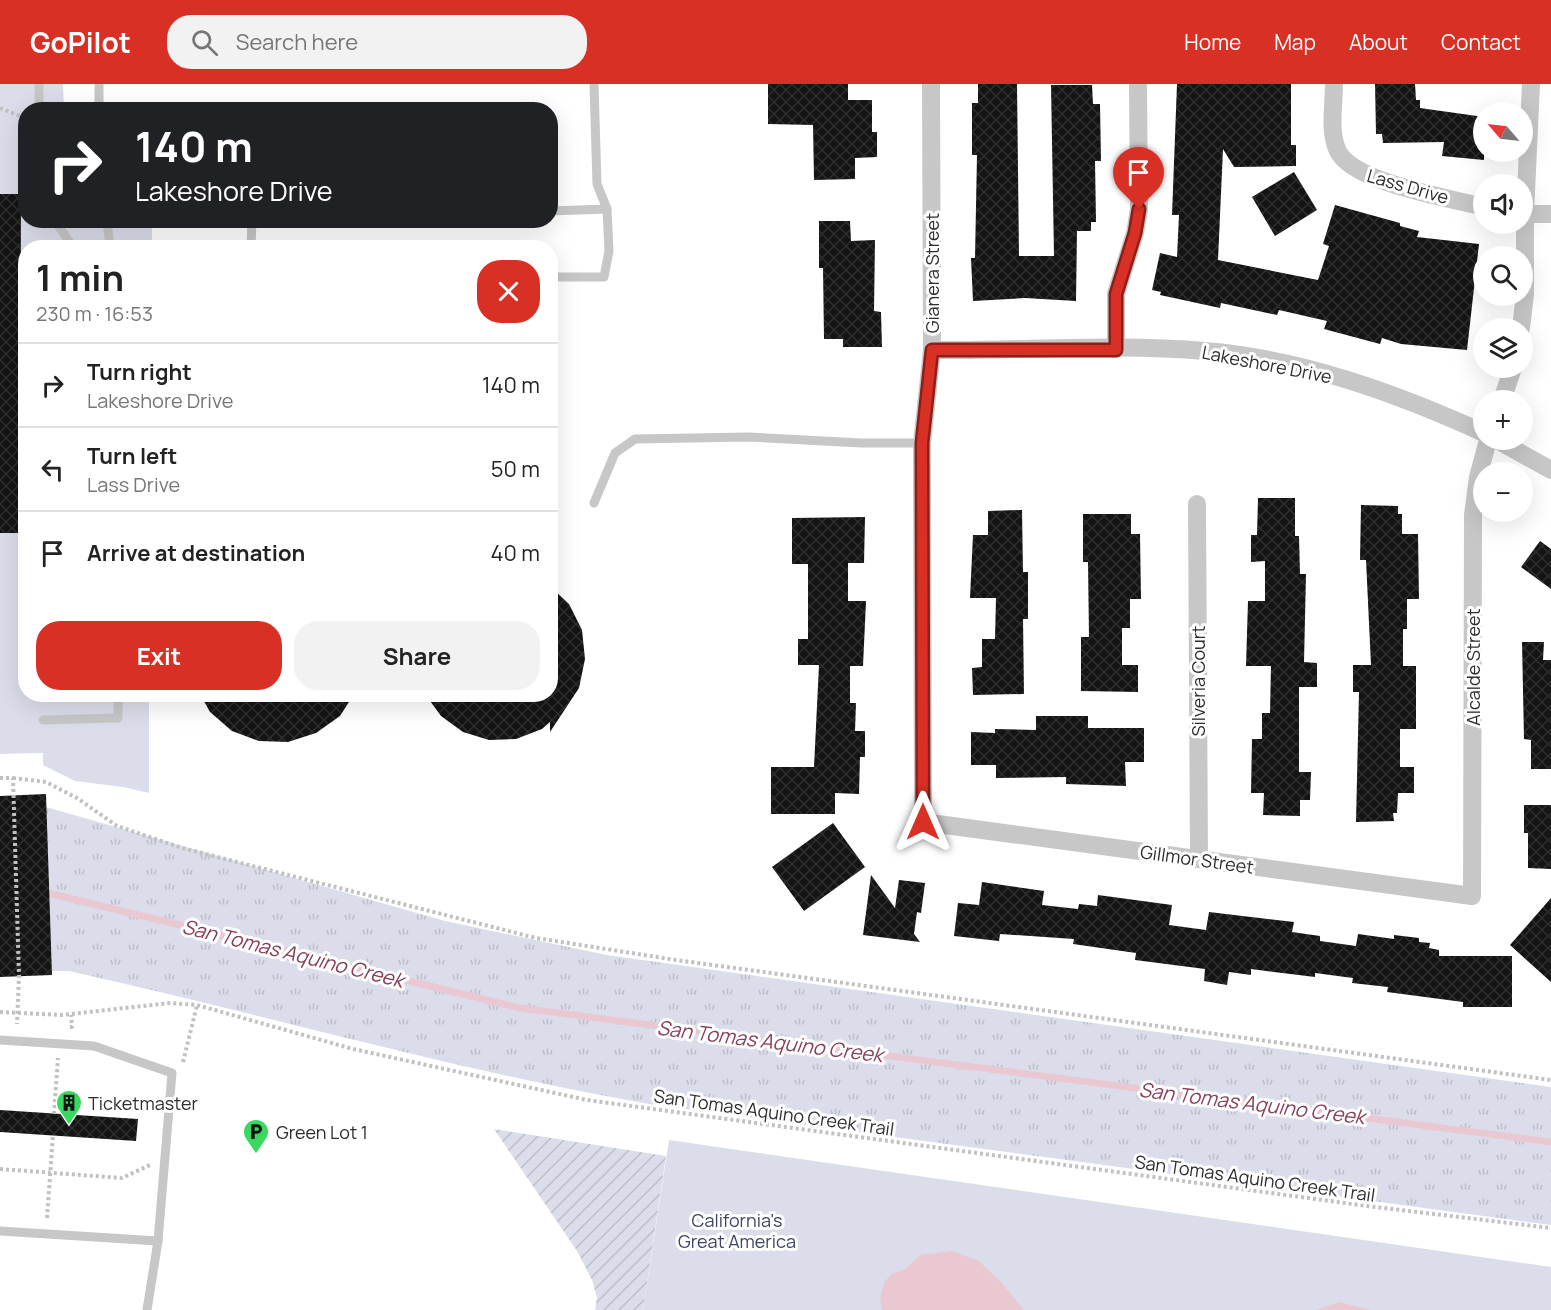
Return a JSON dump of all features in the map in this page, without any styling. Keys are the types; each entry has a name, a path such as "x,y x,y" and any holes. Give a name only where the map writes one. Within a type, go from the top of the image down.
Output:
{"street":[{"name":"Gianera Street","path":"923,822 922,443 932,350 931,84"},
{"path":"1116,350 1116,294 1132,244 1139,209 1138,84"},
{"name":"Lass Drive","path":"1334,84 1336,148 1349,165 1366,176 1473,204"},
{"path":"1526,174 1532,84"},
{"path":"1533,214 1551,214"},
{"path":"1522,318 1525,294 1524,234"},
{"name":"Lakeshore Drive","path":"932,350 1206,351 1302,368 1393,395 1473,428"},
{"name":"Alcalde Street","path":"1472,896 1473,515 1478,477 1485,450"},
{"path":"1515,450 1551,470"},
{"name":"Silveria Court","path":"1197,504 1199,859"},
{"name":"Gillmor Street","path":"923,822 1472,896"}],"lane":[{"path":"39,84 39,102"},
{"path":"99,84 99,102"},
{"path":"558,276 604,277 609,251 608,209 597,184 594,84"},
{"path":"558,211 608,209"},
{"path":"594,503 615,453 635,439 748,437 861,443 922,443"},
{"path":"43,720 118,718 118,702"},
{"path":"0,1040 94,1046 172,1073 158,1241 147,1310"},
{"path":"0,1231 158,1241"}],"path":[{"path":"0,108 18,115"},
{"path":"0,778 46,782 77,798 117,826 182,848 536,938 687,962 1551,1080"},
{"path":"13,778 20,976 17,1024"},
{"name":"San Tomas Aquino Creek Trail","path":"0,1012 62,1016 170,1003 197,1005 353,1049 587,1100 1367,1206 1551,1228"},
{"path":"184,1068 182,1058 197,1005"},
{"path":"54,1114 59,1044"},
{"path":"52,1135 47,1219 57,1220"},
{"path":"0,1169 122,1178 149,1165 164,1166"}],"green space":[{"path":"0,84 63,84 64,102 18,102 18,228 152,228 152,240 18,240 18,702 149,702 149,793 75,781 43,765 43,753 0,754"},
{"path":"46,807 445,921 607,955 1551,1087 1551,1225 649,1104 503,1075 69,971 52,971"},
{"path":"494,1129 666,1156 643,1310 595,1310 597,1298 592,1280 577,1251"},
{"name":"California's Great America","path":"669,1140 1551,1267 1551,1310 643,1310"}],"shaded area":[{"path":"952,1251 979,1261 1002,1283 1024,1310 882,1310 880,1298 884,1283 891,1274 905,1269 920,1255"},
{"path":"1339,1302 1371,1310 1315,1310"}],"building":[{"path":"768,84 848,84 848,100 872,100 872,132 877,132 877,157 855,158 855,179 814,180 813,125 768,124"},
{"path":"978,84 1017,84 1019,256 1054,256 1051,85 1092,85 1093,104 1100,104 1101,161 1095,161 1096,222 1091,222 1091,231 1077,231 1076,301 1025,298 973,301 971,258 975,258 977,155 972,155 972,103 978,103"},
{"path":"1177,84 1291,84 1291,145 1296,145 1296,166 1234,167 1223,149 1218,260 1318,280 1329,246 1323,244 1335,205 1400,223 1400,226 1419,231 1417,237 1479,244 1479,246 1473,246 1473,297 1467,350 1401,344 1382,338 1380,344 1324,329 1327,321 1279,310 1277,315 1221,303 1220,308 1160,295 1161,292 1152,290 1160,253 1177,257 1179,215 1172,215"},
{"path":"1375,84 1415,84 1416,100 1420,100 1420,108 1473,115 1473,159 1442,156 1444,142 1383,143 1382,134 1376,134"},
{"path":"1294,172 1317,210 1275,236 1252,197"},
{"path":"0,194 18,194 18,228 21,228 21,240 18,240 18,533 0,533"},
{"path":"819,221 850,221 851,241 875,240 874,311 881,312 882,347 843,347 843,339 824,339 823,268 819,268"},
{"path":"1258,498 1295,498 1295,536 1299,536 1300,574 1306,574 1304,662 1317,663 1317,687 1299,687 1299,772 1311,772 1310,800 1300,800 1300,816 1263,815 1264,793 1251,793 1252,739 1262,739 1262,713 1270,713 1271,666 1246,666 1248,601 1265,601 1265,561 1251,562 1251,535 1257,535"},
{"path":"1361,505 1398,506 1398,514 1402,514 1402,534 1418,534 1419,599 1407,599 1407,629 1403,629 1403,666 1416,666 1416,729 1400,729 1400,767 1414,767 1414,793 1398,793 1397,813 1393,813 1394,821 1356,822 1359,692 1353,692 1353,665 1371,665 1366,560 1360,560"},
{"path":"1022,510 1023,572 1028,572 1028,619 1023,619 1024,694 973,695 972,668 982,667 982,639 995,639 996,598 970,598 973,535 988,535 988,511"},
{"path":"1083,514 1131,514 1131,534 1140,534 1141,599 1130,599 1130,628 1122,628 1122,665 1138,665 1138,692 1081,691 1081,637 1089,637 1088,562 1083,562"},
{"path":"865,517 864,563 848,563 848,601 866,601 863,666 850,666 850,703 856,703 855,731 865,731 865,757 860,757 859,794 835,793 835,814 771,814 771,767 814,767 819,665 798,665 798,639 808,639 808,564 792,564 792,518"},
{"path":"1540,541 1551,549 1551,589 1521,567"},
{"path":"558,594 569,604 582,630 585,659 579,688 550,732 550,722 542,729 516,739 489,740 463,732 441,716 431,702 558,702"},
{"path":"1522,642 1544,642 1543,660 1551,660 1551,769 1531,769 1531,740 1524,739"},
{"path":"204,702 349,702 340,716 316,733 288,742 259,741 232,731 210,712"},
{"path":"1036,716 1088,716 1088,728 1144,728 1144,762 1125,762 1126,786 1066,784 1066,777 996,778 996,765 971,765 971,732 995,733 995,729 1036,730"},
{"path":"46,794 52,975 0,977 0,796"},
{"path":"1524,805 1551,805 1551,869 1528,868 1528,833 1524,833"},
{"path":"833,823 865,867 804,911 772,867"},
{"path":"871,875 895,908 899,880 925,883 921,913 917,912 914,934 920,942 863,935"},
{"path":"982,882 1044,891 1042,905 1078,909 1079,904 1097,906 1098,895 1172,905 1169,925 1206,930 1209,912 1294,922 1292,932 1320,936 1320,941 1356,946 1358,934 1394,939 1394,935 1419,938 1419,942 1430,943 1429,948 1439,950 1439,956 1512,956 1512,1007 1463,1007 1463,1002 1387,992 1388,987 1352,983 1353,978 1315,973 1315,977 1251,969 1251,975 1229,972 1227,985 1204,981 1205,969 1135,960 1136,953 1073,944 1074,939 1000,934 999,941 954,936 958,903 979,905"},
{"path":"1551,898 1551,982 1510,945"},
{"name":"Ticketmaster","path":"0,1110 138,1119 136,1141 0,1132"}],"waterway":[{"name":"San Tomas Aquino Creek","path":"40,891 520,1008 1551,1142"}],"place":[{"name":"Ticketmaster","path":"69,1126"},
{"name":"Green Lot 1","path":"256,1155"}],"route":[{"path":"923,822 922,443 932,350 1116,350 1116,294 1135,233 1139,209"}]}
